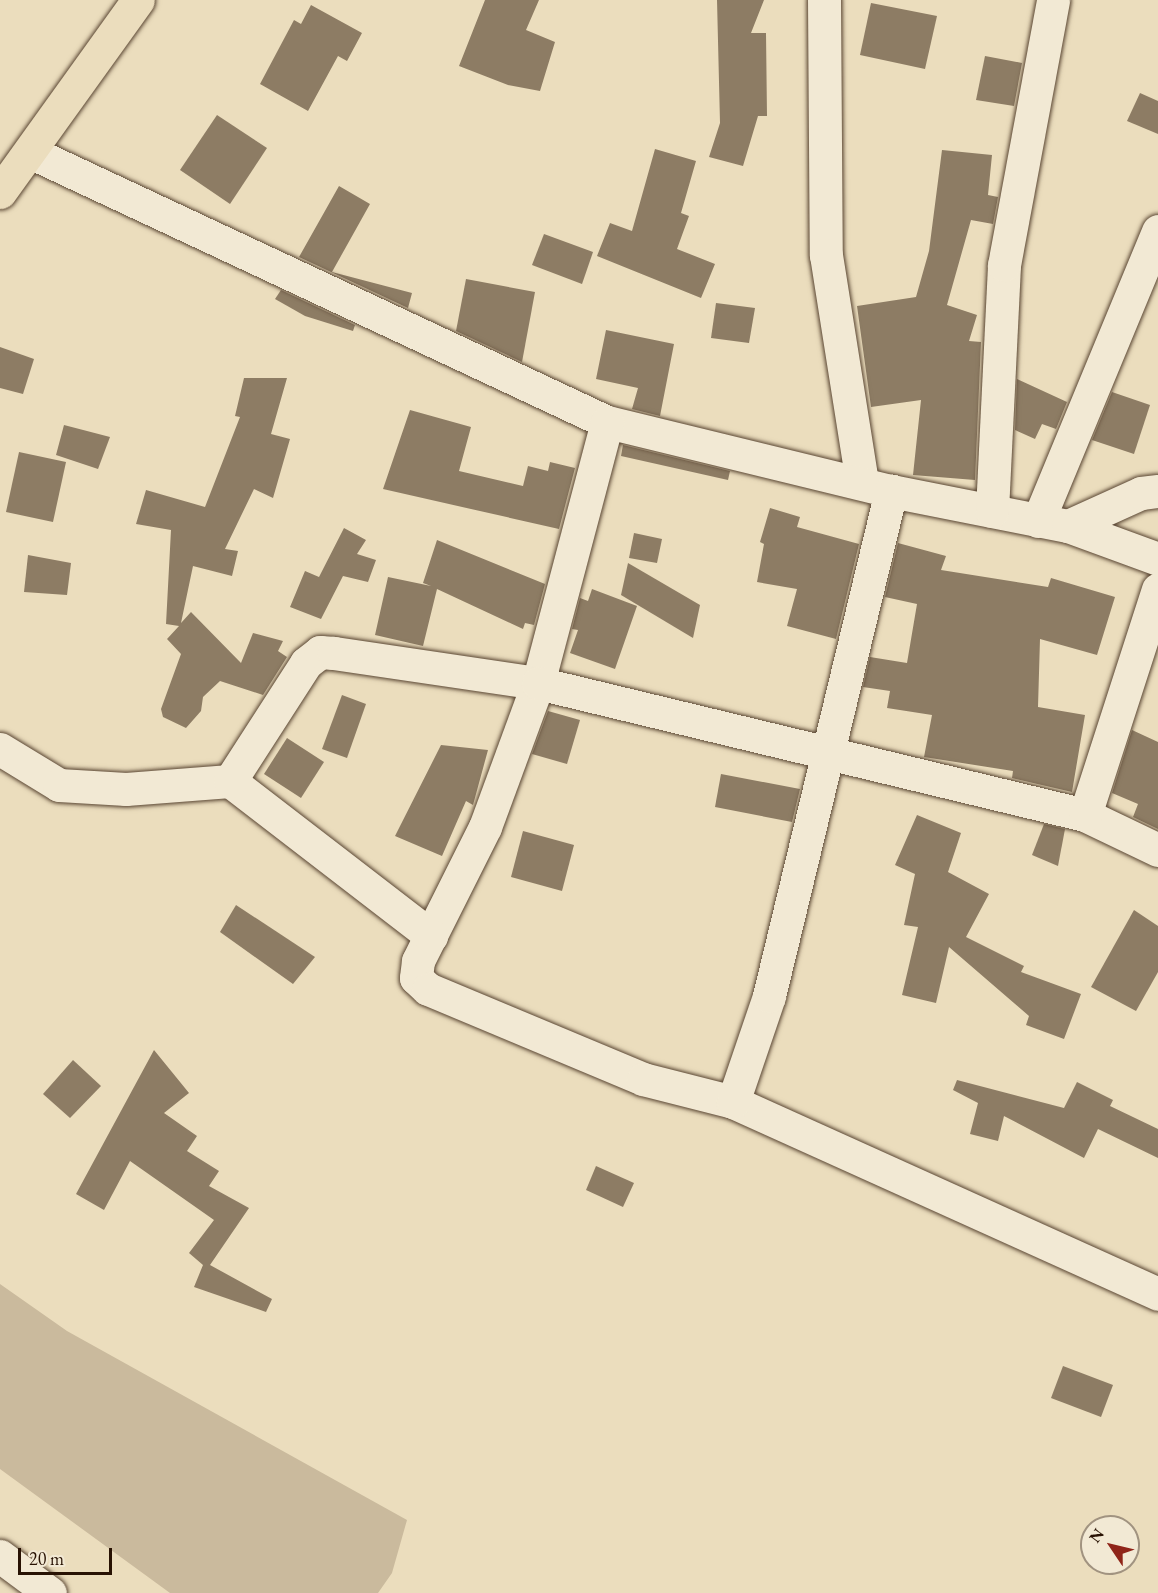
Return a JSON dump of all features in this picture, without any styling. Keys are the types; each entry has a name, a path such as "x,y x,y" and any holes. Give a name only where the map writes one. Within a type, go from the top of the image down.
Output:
{"highway":[{"path":"0,192 138,0"}],"street":[{"path":"733,1102 769,996 830,755 877,487 826,255 824,0"},
{"path":"992,511 1004,265 1053,0"},
{"path":"30,152 607,422 877,487 1053,524 1158,559"},
{"path":"1053,524 1158,231"},
{"path":"607,422 538,683 485,828 418,961 416,978 428,989 643,1079 733,1102 1158,1294"},
{"path":"1053,524 1141,493 1158,491"},
{"path":"1085,815 1158,589"},
{"path":"230,781 306,663 320,652 538,683 1085,815 1158,850"},
{"path":"0,749 59,784 126,789 230,781 431,936"},
{"path":"0,1556 50,1593"}],"shaded area":[{"path":"0,1284 67,1331 407,1520 392,1573 378,1593 170,1593 0,1469"}],"building":[{"path":"485,0 539,0 526,30 555,42 540,91 508,85 459,66"},
{"path":"717,0 764,0 751,33 766,33 767,116 758,116 743,166 709,157 720,123"},
{"path":"871,3 937,16 925,69 860,55"},
{"path":"311,5 362,33 347,61 338,56 308,111 260,84 294,20 301,24"},
{"path":"985,56 1022,63 1014,106 976,100"},
{"path":"1140,93 1158,101 1158,134 1127,121"},
{"path":"217,115 267,148 230,204 180,170"},
{"path":"655,149 696,161 681,213 689,216 677,249 715,264 701,298 597,256 610,223 632,231"},
{"path":"942,150 992,155 988,195 998,197 993,224 971,220 947,305 977,315 969,341 981,342 975,480 913,475 921,400 871,407 857,306 916,297 929,251"},
{"path":"339,186 370,204 332,272 412,293 408,308 299,257"},
{"path":"544,234 593,252 582,284 532,265"},
{"path":"466,279 535,292 522,362 456,331"},
{"path":"281,290 355,325 353,331 305,316 275,299"},
{"path":"716,303 755,308 749,343 711,338"},
{"path":"606,330 674,344 660,416 632,409 638,388 596,379"},
{"path":"0,347 34,359 23,394 0,388"},
{"path":"244,378 287,378 271,434 290,439 273,498 254,489 225,549 238,551 232,576 193,566 181,623 191,612 241,663 253,633 283,641 278,651 287,657 263,695 220,681 203,697 201,711 186,728 163,717 161,709 181,654 167,639 179,626 166,624 171,530 136,524 146,490 205,507 240,417 235,416"},
{"path":"1017,379 1067,402 1056,429 1042,424 1035,439 1015,430"},
{"path":"1112,392 1150,405 1134,454 1092,440"},
{"path":"410,410 471,427 459,471 523,486 528,466 548,471 550,462 575,468 559,529 383,489"},
{"path":"64,425 110,437 98,469 56,455"},
{"path":"623,445 730,471 728,480 621,456"},
{"path":"19,452 66,462 53,522 6,512"},
{"path":"770,508 800,517 797,527 859,544 836,639 787,626 797,589 757,582 764,544 760,542"},
{"path":"344,528 366,540 357,554 376,560 368,582 343,576 321,619 290,607 305,571 319,577"},
{"path":"634,533 662,539 657,563 629,558"},
{"path":"437,540 545,584 534,625 525,623 523,629 437,589 423,646 375,635 388,577 431,586 423,583"},
{"path":"898,543 946,556 941,570 1048,587 1051,578 1115,597 1097,655 1040,639 1038,707 1085,715 1072,792 1012,778 1013,771 924,757 932,715 887,708 890,691 863,687 870,657 907,663 917,604 885,597"},
{"path":"28,555 71,563 67,595 24,592"},
{"path":"628,563 700,605 693,638 621,595"},
{"path":"592,589 637,606 615,669 570,653 578,630 572,629 580,598 588,601"},
{"path":"342,695 366,704 347,758 322,749"},
{"path":"548,711 580,720 567,764 532,754"},
{"path":"1132,730 1158,742 1158,829 1133,817 1138,804 1112,793"},
{"path":"287,738 324,762 301,798 264,774"},
{"path":"441,745 488,750 473,805 466,801 442,856 395,836"},
{"path":"721,774 800,789 792,822 715,807"},
{"path":"917,815 961,833 948,872 989,894 966,937 1024,966 1021,972 1081,994 1064,1039 1026,1025 1029,1016 949,947 936,1003 902,995 918,927 904,925 915,874 895,865"},
{"path":"1044,824 1065,829 1058,866 1032,855"},
{"path":"523,831 574,845 562,891 511,877"},
{"path":"236,905 315,957 293,984 220,932"},
{"path":"1134,910 1158,926 1158,972 1136,1011 1091,987"},
{"path":"154,1050 189,1093 164,1113 197,1136 187,1151 219,1171 209,1186 249,1208 210,1265 272,1299 266,1312 194,1287 203,1265 189,1253 214,1220 130,1161 104,1210 76,1194"},
{"path":"73,1060 101,1086 70,1118 43,1094"},
{"path":"957,1080 1064,1108 1077,1082 1113,1100 1110,1106 1158,1129 1158,1158 1098,1129 1084,1158 1004,1116 998,1141 970,1134 978,1103 953,1090"},
{"path":"596,1166 634,1183 623,1207 586,1190"},
{"path":"1063,1366 1113,1385 1101,1417 1051,1398"}]}
